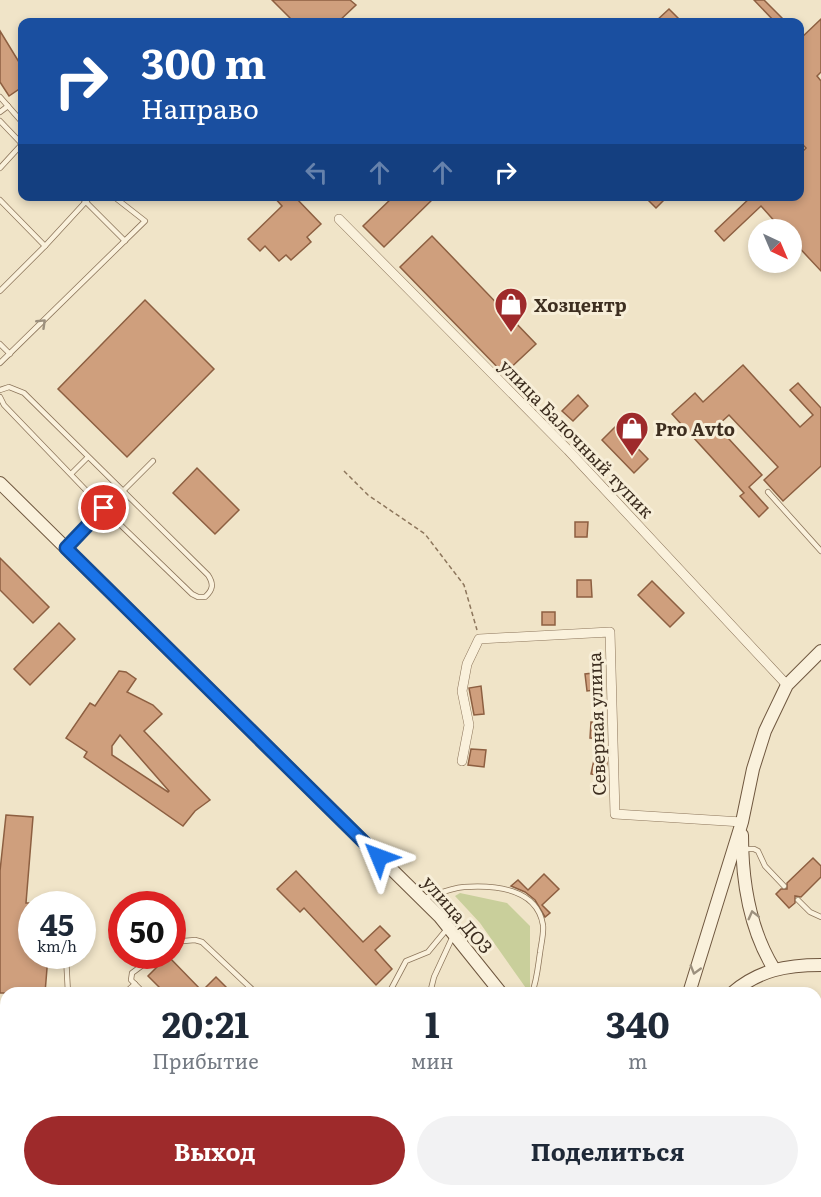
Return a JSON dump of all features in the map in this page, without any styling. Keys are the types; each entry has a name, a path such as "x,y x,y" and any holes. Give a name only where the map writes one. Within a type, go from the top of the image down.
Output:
{"main road":[{"name":"улица ДОЗ","path":"0,483 422,899 451,930 496,987"},
{"path":"691,987 742,822 758,752 773,713 787,685 821,651"},
{"path":"742,822 745,881 753,920 761,945 774,969"},
{"path":"740,987 750,979 774,969 821,965"}],"street":[{"name":"улица Балочный тупик","path":"339,219 568,450 787,685"},
{"name":"Северная улица","path":"479,639 610,632 615,814 742,822"},
{"path":"462,761 469,725 462,691 467,664 479,639"}],"lane":[{"path":"0,97 18,117"},
{"path":"0,112 8,106"},
{"path":"0,121 18,140"},
{"path":"0,168 18,148"},
{"path":"0,200 45,246"},
{"path":"0,363 145,222 119,201"},
{"path":"0,291 86,202 125,241"},
{"path":"0,344 10,354"},
{"path":"0,390 9,387 24,393 208,575 213,585 211,591 205,597 192,594 104,508 4,405 0,397"},
{"path":"71,474 88,457"},
{"path":"123,491 153,461"},
{"path":"768,492 821,551"},
{"path":"66,548 104,508"},
{"path":"742,849 759,851 765,866 784,886"},
{"path":"422,899 464,887 506,889 515,891 528,900 540,914 543,926 534,987"},
{"path":"798,900 810,912 821,917"},
{"path":"392,987 406,961 428,951 451,930"},
{"path":"432,987 451,930"},
{"path":"186,941 202,942 250,987"},
{"path":"67,969 68,987"},
{"path":"137,969 132,973 131,980 138,987"},
{"path":"132,987 135,984"}],"path":[{"path":"344,471 368,495 425,534 464,585 479,639"}],"green space":[{"path":"460,893 507,903 530,926 530,987 525,987 480,923 455,896"}],"building":[{"path":"272,0 350,0 356,5 342,18 290,18"},
{"path":"754,0 764,0 782,18 771,18"},
{"path":"669,9 678,18 659,18"},
{"path":"821,19 821,72 817,76 821,81 821,271 802,251 802,219 773,219 761,206 724,241 715,231 747,201 804,201 804,150 806,148 804,146 804,35"},
{"path":"0,31 18,60 18,90 9,96 0,82"},
{"path":"278,201 299,201 321,224 307,237 311,242 291,260 286,255 279,261 265,246 260,251 248,239 282,206"},
{"path":"389,201 431,201 384,247 363,226"},
{"path":"649,201 663,201 656,208"},
{"path":"432,236 536,344 504,374 400,267"},
{"path":"145,300 214,369 127,457 58,389"},
{"path":"743,365 800,427 813,415 790,390 798,383 821,408 821,466 783,501 764,480 778,467 729,415 717,426 762,475 749,487 768,508 759,517 740,496 744,493 672,414 695,393 703,402"},
{"path":"578,395 588,406 573,421 562,411"},
{"path":"616,426 648,459 634,473 602,440"},
{"path":"197,468 239,510 215,534 173,493"},
{"path":"575,522 588,522 587,537 575,537"},
{"path":"0,558 49,607 33,623 0,590"},
{"path":"577,580 591,580 592,597 577,597"},
{"path":"652,581 684,613 670,627 638,595"},
{"path":"542,612 555,612 555,625 542,625"},
{"path":"59,623 75,639 30,685 14,669"},
{"path":"119,671 126,672 136,679 127,692 153,705 162,714 144,731 210,800 195,811 183,826 84,757 87,752 66,738 90,703 95,706","holes":["120,735 169,791 112,755 112,746"]},
{"path":"601,672 603,689 587,691 585,674"},
{"path":"481,686 484,714 474,715 469,688"},
{"path":"591,722 603,723 602,739 590,738"},
{"path":"471,749 486,750 484,767 468,765"},
{"path":"594,760 607,762 606,777 591,774"},
{"path":"6,815 33,817 27,891 18,891 18,969 47,969 45,987 0,987 0,871"},
{"path":"813,858 821,866 821,877 801,897 795,896 795,903 789,908 776,894 781,889 787,889 787,883"},
{"path":"296,871 363,942 380,926 390,936 375,950 392,969 376,985 304,908 300,912 277,889"},
{"path":"544,874 559,889 542,905 550,913 545,917 535,900 525,892 511,886 518,880 528,890"},
{"path":"155,969 181,969 198,987 159,987 148,976"},
{"path":"216,977 226,987 206,987"}],"place":[{"name":"Хозцентр","path":"511,333"},
{"name":"Pro Аvto","path":"632,457"}],"route":[{"path":"104,508 66,548 379,857"}]}
